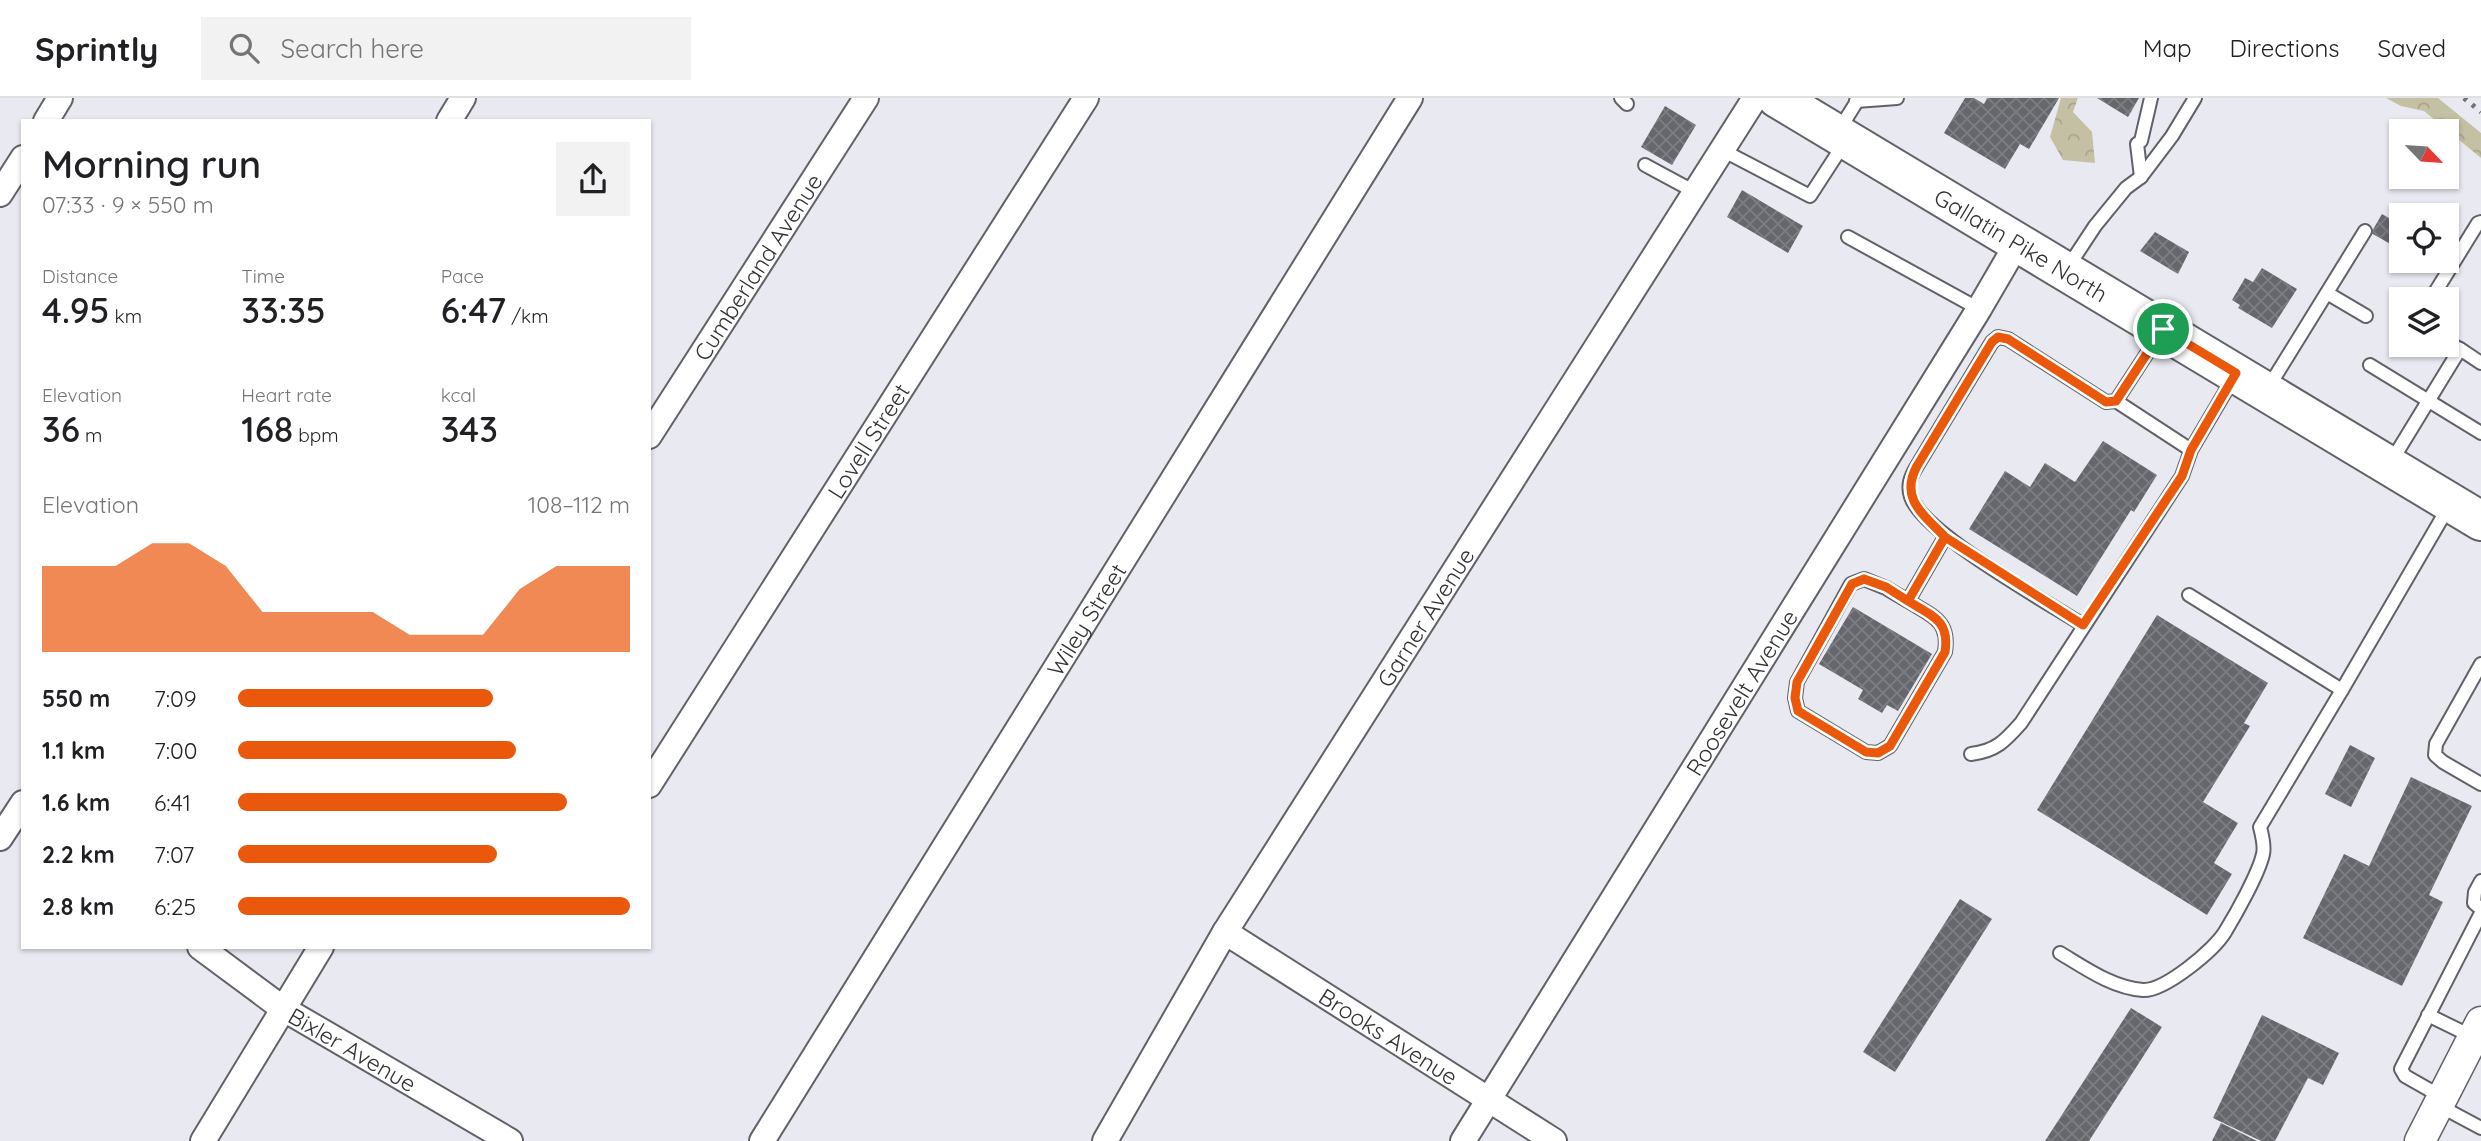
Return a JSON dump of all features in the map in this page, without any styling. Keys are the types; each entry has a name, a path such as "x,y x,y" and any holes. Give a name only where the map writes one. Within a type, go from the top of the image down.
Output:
{"main road":[{"name":"Gallatin Pike North","path":"1777,98 2466,512"}],"street":[{"path":"47,119 60,98"},
{"path":"450,119 463,98"},
{"name":"Cumberland Avenue","path":"651,433 866,98"},
{"name":"Lovell Street","path":"651,782 1086,98"},
{"name":"Wiley Street","path":"762,1141 1410,98"},
{"name":"Garner Avenue","path":"1105,1141 1225,932 1755,98"},
{"path":"0,194 21,161"},
{"name":"Roosevelt Avenue","path":"1463,1141 2018,242"},
{"path":"0,838 16,806"},
{"name":"Brooks Avenue","path":"1225,932 1554,1141"},
{"name":"Bixler Avenue","path":"203,949 282,1008 510,1141"},
{"path":"203,1141 320,949"},
{"path":"2420,1141 2477,1029"}],"lane":[{"path":"1722,150 1810,196 1858,100 1897,98"},
{"path":"2141,177 2137,144 2141,141 2151,98"},
{"path":"2066,270 2095,226 2126,188 2141,177 2172,136 2195,98"},
{"path":"1645,165 1695,192"},
{"path":"2438,287 2481,222"},
{"path":"1970,754 1987,752 2005,740 2021,723 2182,476 2191,450 2327,293 2365,231"},
{"path":"1848,237 1979,309"},
{"path":"2327,293 2366,316"},
{"path":"2116,401 2163,329"},
{"path":"2083,625 1945,537 1918,509 1911,497 1909,483 1985,353 1998,337 2008,339 2106,402 2116,401 2191,450"},
{"path":"2389,465 2460,349 2481,363"},
{"path":"2370,365 2481,433"},
{"path":"2060,953 2103,979 2145,990 2165,983 2203,956 2224,933 2253,879 2264,852 2260,827 2342,690 2466,512"},
{"path":"1908,601 1945,537"},
{"path":"1864,579 1886,587 1908,601 1939,621 1948,636 1945,652 1890,746 1878,753 1866,752 1798,711 1795,698 1797,682 1852,584 1864,579"},
{"path":"2189,595 2342,690"},
{"path":"2481,664 2436,744 2435,755 2481,784"},
{"path":"2481,881 2475,892 2474,904 2481,911 2401,1069 2405,1076 2481,1128"},
{"path":"2428,1015 2477,1029"}],"green space":[{"path":"2061,98 2078,98 2073,112 2092,132 2095,163 2063,160 2050,137"},
{"path":"2386,98 2438,98 2481,133 2481,158 2459,140 2459,119 2434,119 2424,111 2401,106"}],"building":[{"path":"1965,98 1974,98 1984,104 1987,98 2059,98 2029,149 2020,144 2005,169 1944,133"},
{"path":"2097,98 2139,98 2128,117"},
{"path":"1665,106 1696,125 1672,165 1641,147"},
{"path":"1742,190 1803,226 1788,253 1727,217"},
{"path":"2382,214 2389,218 2389,243 2371,233"},
{"path":"2155,232 2189,252 2178,274 2140,251"},
{"path":"2262,268 2297,289 2272,328 2238,308 2240,305 2232,300 2245,278 2253,282"},
{"path":"2103,441 2157,475 2134,512 2131,510 2077,596 1969,529 2005,471 2030,487 2045,463 2075,482"},
{"path":"1853,607 1932,654 1898,711 1887,705 1882,713 1858,699 1863,690 1819,664"},
{"path":"2157,615 2268,683 2244,723 2250,726 2203,802 2238,823 2214,863 2232,874 2207,915 2037,810"},
{"path":"2350,745 2375,758 2351,807 2325,794"},
{"path":"2411,777 2472,806 2429,895 2443,902 2402,986 2303,938 2344,854 2369,866"},
{"path":"1960,899 1992,919 1895,1072 1863,1052"},
{"path":"2131,1008 2162,1027 2089,1141 2045,1141"},
{"path":"2262,1015 2339,1053 2323,1085 2308,1078 2275,1141 2261,1141 2213,1118"},
{"path":"2221,1123 2257,1141 2212,1141"}],"railway":[{"path":"2464,98 2481,112"}],"route":[{"path":"2163,329 2116,401 2106,402 2008,339 1998,337 1992,342 1909,483 1911,497 1918,509 1945,537 1908,601 1939,621 1948,636 1945,652 1890,746 1878,753 1866,752 1798,711 1795,698 1797,682 1852,584 1856,580 1864,579 1886,587 1908,601 1916,586 1945,537 2083,625 2182,476 2191,450 2236,373 2163,329"}]}
